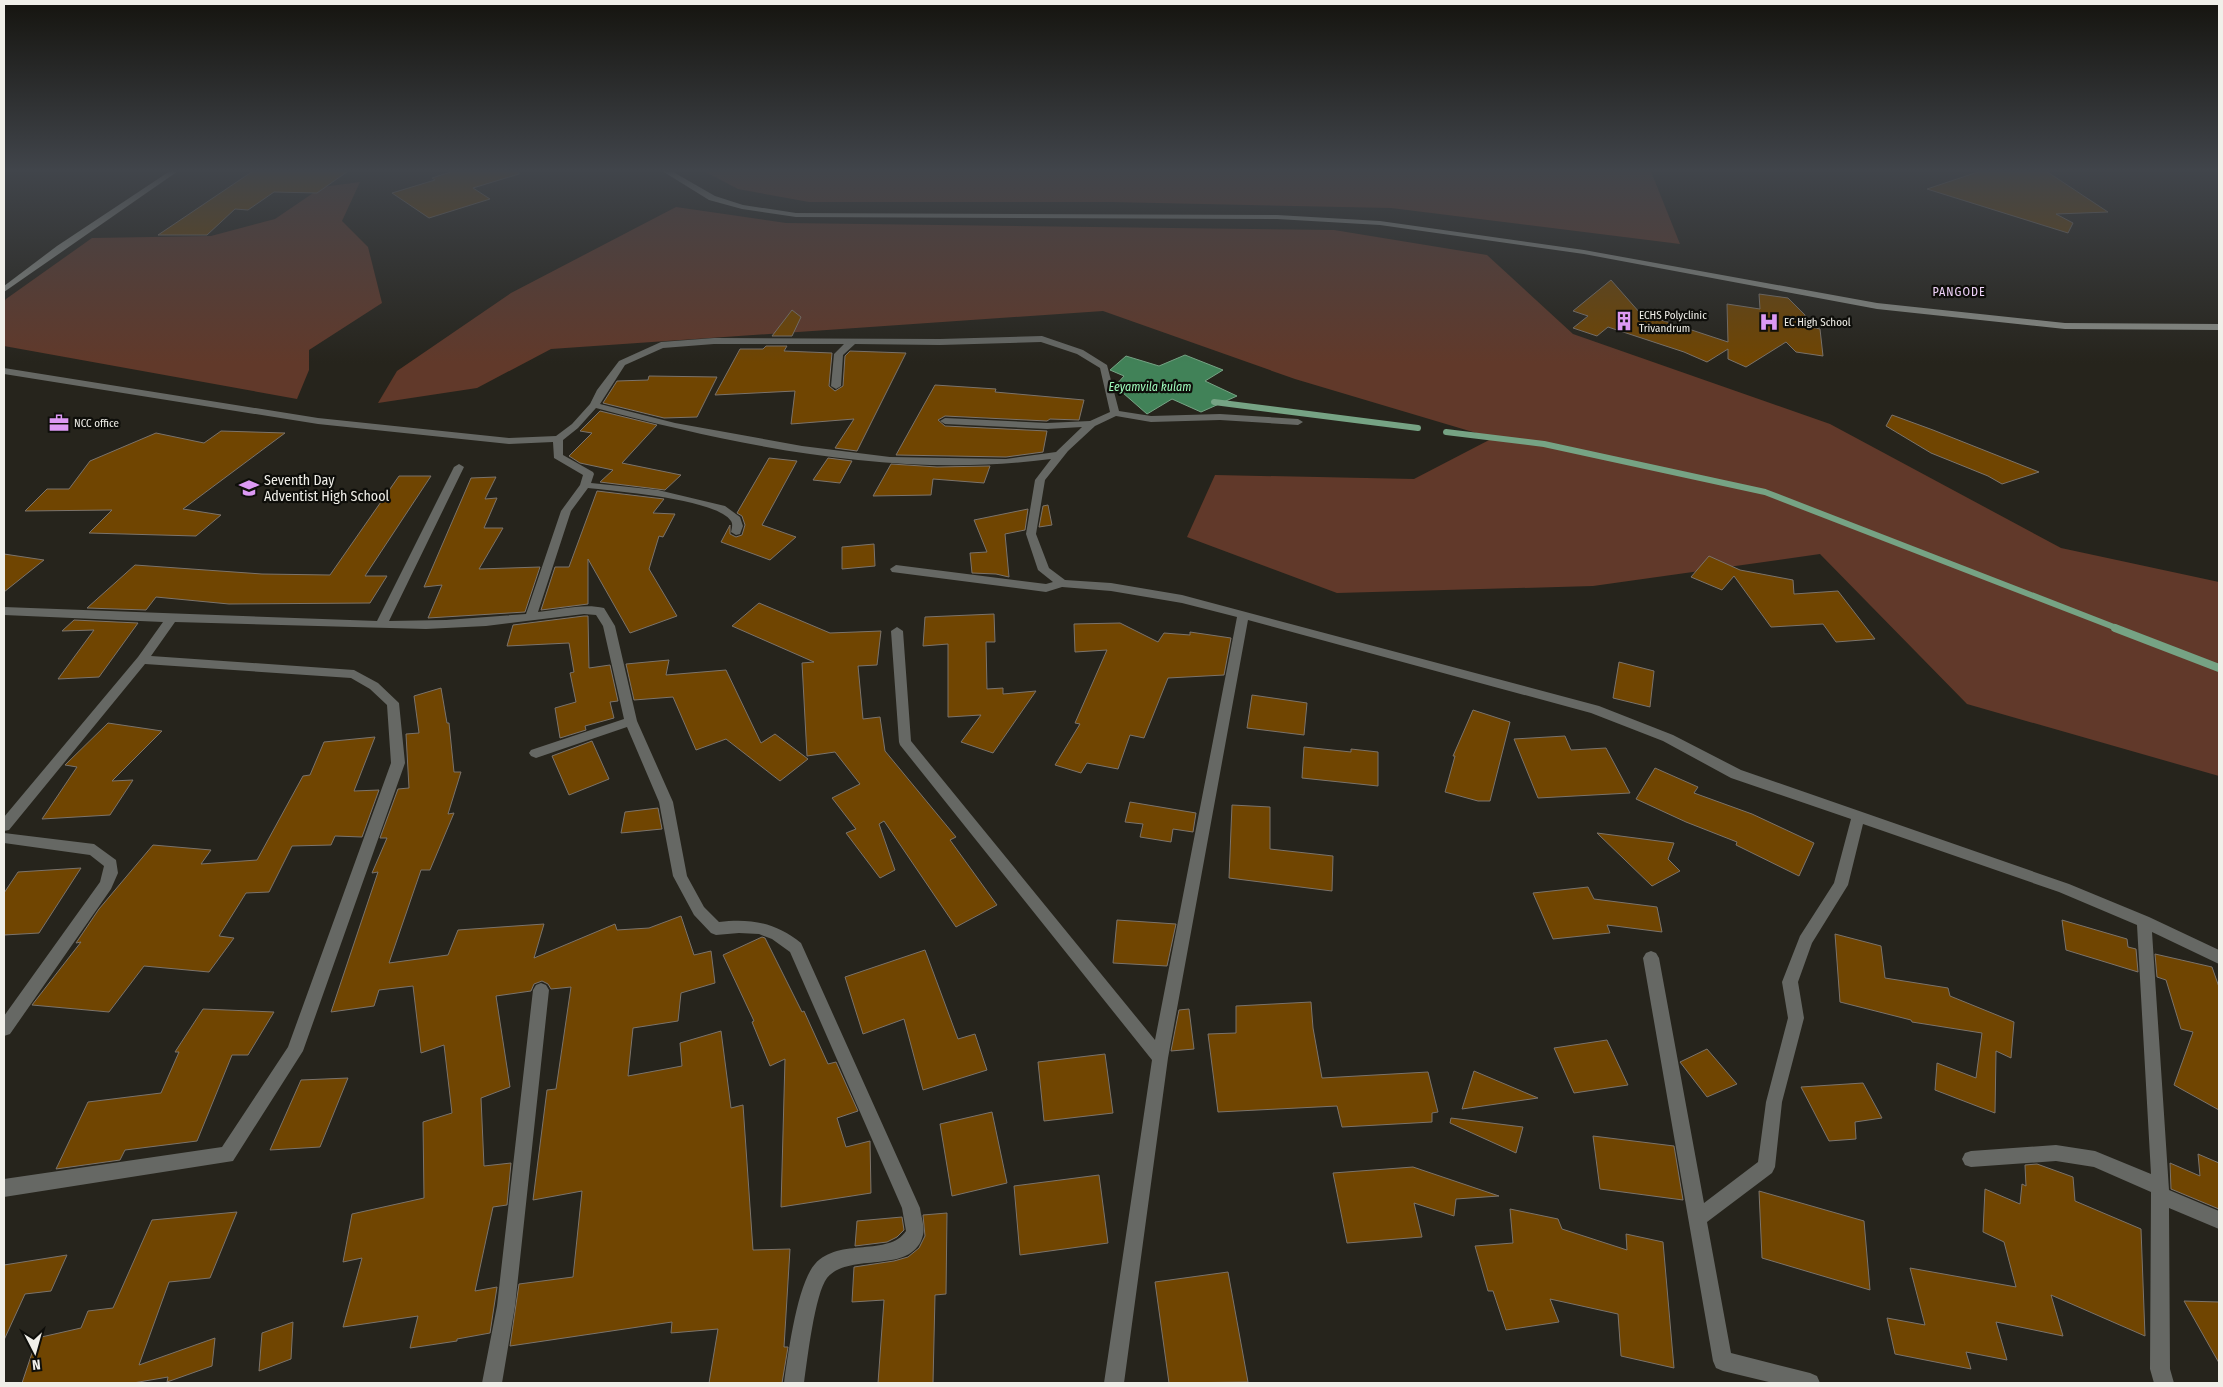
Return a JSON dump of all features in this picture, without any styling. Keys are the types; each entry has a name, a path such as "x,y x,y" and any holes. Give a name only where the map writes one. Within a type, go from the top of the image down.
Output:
{"main road":[{"path":"4,290 81,234"},
{"path":"1455,234 1584,252 1877,306 2065,326 2219,326"}],"street":[{"path":"4,371 318,421 509,441 558,439 575,426 594,405 622,362 661,345 714,341 940,342 1042,339 1080,352 1104,367 1115,413"},
{"path":"836,386 839,354 853,341"},
{"path":"594,405 684,427 802,448 890,460 1006,462 1060,455"},
{"path":"1062,583 1044,570 1031,534 1040,480 1060,455 1092,424 1115,413 1151,419 1220,417 1298,422"},
{"path":"945,420 1046,426 1092,424"},
{"path":"531,615 566,511 585,486 589,474 558,456 558,439"},
{"path":"381,625 459,467"},
{"path":"585,486 658,493 720,508 736,519 738,526 736,532"},
{"path":"896,569 1046,588 1062,583 1111,587 1182,599 1594,709 1668,738 1736,774 2064,888 2219,957"},
{"path":"4,611 172,618 233,618 381,625 479,622 584,610 600,611 605,617 612,635 631,721 666,802 680,876 699,911 716,929 731,927 765,928 781,935 796,948 911,1208 915,1233 906,1245 885,1252 836,1258 820,1272 810,1301 794,1383"},
{"path":"1114,1383 1160,1058 1243,614"},
{"path":"4,826 142,660 172,618"},
{"path":"897,631 905,742 1160,1058"},
{"path":"4,1188 227,1155 295,1051 398,763 393,704 374,686 354,674 142,660"},
{"path":"536,753 631,721"},
{"path":"1698,1218 1766,1167 1774,1102 1796,1018 1790,982 1805,941 1841,885 1858,817"},
{"path":"4,838 94,850 112,864 111,874 106,885 4,1030"},
{"path":"2144,922 2160,1191 2160,1369 2164,1383"},
{"path":"1651,958 1723,1362 1810,1383"},
{"path":"492,1383 506,1306 541,990"},
{"path":"1971,1159 2056,1153 2095,1159 2219,1220"}],"shaded area":[{"path":"220,234 355,234 368,247 382,303 309,350 309,370 297,399 4,346 4,302 6,299 92,238 211,236"},
{"path":"625,234 1357,234 1487,255 1573,334 1830,424 2061,548 2219,582 2219,776 1967,704 1820,554 1593,586 1337,593 1187,537 1215,475 1414,479 1493,438 1295,379 1103,311 551,349 477,388 378,403 397,371 511,293"},
{"path":"1598,234 1676,234 1680,244"}],"water":[{"name":"Eeyamvila kulam","path":"1185,355 1223,370 1205,381 1237,396 1201,412 1172,399 1147,414 1115,386 1124,376 1110,370 1126,356 1159,366"}],"building":[{"path":"160,234 208,234 207,235 158,235"},
{"path":"1611,280 1640,313 1728,342 1727,304 1760,309 1759,294 1788,298 1805,315 1806,326 1820,329 1823,356 1796,352 1786,342 1746,367 1728,359 1728,349 1707,362 1684,352 1608,327 1597,336 1573,328 1588,316 1573,311"},
{"path":"792,310 801,317 792,336 772,336"},
{"path":"766,346 787,346 784,351 832,353 829,386 835,391 843,386 845,356 850,351 906,353 857,451 835,448 854,419 791,424 795,391 715,395 740,349 763,349"},
{"path":"649,376 717,377 697,417 664,418 603,403 617,381 648,380"},
{"path":"935,385 996,389 995,392 1084,400 1079,420 1050,419 1047,421 945,416 938,420 945,426 1047,431 1043,452 1006,457 896,455"},
{"path":"600,411 657,425 622,463 681,475 665,490 600,482 613,470 580,463 569,456 592,433 580,431"},
{"path":"1892,415 2039,472 2002,484 1988,476 1931,453 1886,426"},
{"path":"221,431 285,433 183,509 221,515 196,536 89,533 112,510 25,511 47,489 69,489 90,461 156,433 204,443"},
{"path":"769,458 797,461 762,525 796,537 770,560 721,542 730,525 730,534 736,537 742,535 745,525 742,516 737,513"},
{"path":"828,458 852,461 840,483 813,480"},
{"path":"891,464 937,467 990,466 984,483 933,479 931,495 873,496"},
{"path":"399,476 431,476 365,576 387,576 370,603 229,604 156,597 146,610 87,608 135,565 262,574 330,575"},
{"path":"496,477 485,499 497,498 484,528 503,528 479,569 540,567 525,612 428,618 442,585 424,587 471,478"},
{"path":"597,491 664,499 653,513 675,514 663,537 659,536 649,569 677,616 630,633 588,559 588,604 541,610 555,567 569,567"},
{"path":"1048,505 1052,525 1039,527 1043,506"},
{"path":"1028,509 1025,530 1005,534 1009,577 996,574 972,573 970,553 987,552 974,520"},
{"path":"874,544 875,566 842,569 842,547"},
{"path":"4,554 44,560 4,592"},
{"path":"1709,556 1740,570 1793,580 1794,594 1838,591 1875,639 1836,642 1823,624 1771,627 1734,576 1722,590 1691,577"},
{"path":"759,603 830,633 881,631 877,665 858,666 863,719 880,717 885,751 956,837 950,840 997,905 956,927 884,821 879,824 895,870 880,878 846,833 856,829 832,798 860,784 835,752 807,756 802,663 814,662 732,626"},
{"path":"994,614 995,642 986,642 987,689 1003,688 1003,694 1036,691 993,753 961,742 981,715 948,717 948,644 923,646 925,617"},
{"path":"588,616 589,668 610,665 618,701 610,702 614,718 585,726 586,730 560,738 555,708 576,702 570,673 574,672 569,643 507,646 513,625"},
{"path":"74,620 138,623 99,677 58,679 94,630 62,631"},
{"path":"1120,623 1158,642 1164,633 1190,635 1190,632 1231,638 1224,675 1168,678 1144,738 1130,735 1118,769 1087,763 1081,773 1055,765 1080,724 1075,723 1107,650 1075,652 1074,624"},
{"path":"669,660 666,675 726,670 761,743 775,734 808,759 780,781 726,739 696,750 673,697 634,700 626,664"},
{"path":"1619,662 1654,671 1650,707 1613,698"},
{"path":"441,688 447,723 449,723 454,772 461,772 448,814 454,813 430,870 421,870 389,963 448,955 458,930 544,924 534,958 615,924 617,930 649,928 681,916 694,955 711,951 715,983 681,993 678,1021 633,1028 628,1076 682,1066 680,1043 721,1031 731,1108 743,1105 753,1250 790,1249 784,1347 788,1347 782,1383 709,1383 718,1329 671,1333 672,1322 510,1346 519,1284 573,1277 582,1191 533,1200 547,1090 556,1089 571,987 551,989 548,984 542,981 534,984 531,991 496,996 510,1087 481,1098 484,1166 511,1163 507,1205 493,1207 475,1291 497,1287 490,1333 457,1339 457,1341 410,1348 418,1316 343,1327 362,1258 343,1262 352,1214 424,1198 423,1122 452,1113 444,1045 421,1053 413,986 379,990 374,1006 331,1012 378,872 372,873 387,838 380,838 398,789 409,788 406,734 419,733 414,696"},
{"path":"1252,695 1307,703 1304,735 1247,728"},
{"path":"1473,710 1510,722 1490,801 1478,801 1445,792 1455,756 1453,756"},
{"path":"108,723 162,731 112,781 133,780 110,815 42,819 77,767 65,765"},
{"path":"1565,736 1571,750 1606,748 1630,793 1538,798 1514,739"},
{"path":"375,737 354,791 379,790 362,837 335,836 331,845 292,846 269,892 246,893 219,936 234,938 209,972 144,966 109,1012 32,1005 81,942 76,943 99,909 153,845 211,850 201,864 257,860 303,776 310,775 324,742"},
{"path":"592,741 609,779 569,795 552,756"},
{"path":"1304,747 1351,752 1351,749 1378,752 1378,786 1302,778"},
{"path":"1655,768 1698,787 1694,793 1752,814 1814,843 1799,876 1736,845 1737,842 1686,822 1636,799"},
{"path":"1130,802 1196,813 1193,832 1173,829 1171,842 1140,837 1143,824 1125,822"},
{"path":"1232,805 1270,807 1270,849 1333,856 1332,891 1229,878"},
{"path":"658,808 662,829 621,833 625,812"},
{"path":"1597,833 1674,843 1668,859 1680,871 1652,886"},
{"path":"81,868 39,933 4,935 4,893 18,872"},
{"path":"1588,887 1594,899 1657,907 1662,932 1607,925 1610,933 1553,939 1533,893"},
{"path":"1117,920 1176,924 1167,966 1113,963"},
{"path":"2062,920 2127,939 2128,947 2136,949 2138,972 2066,950"},
{"path":"1835,934 1881,946 1885,978 1948,988 1950,996 2014,1022 2011,1058 1996,1051 1995,1113 1935,1090 1937,1063 1976,1078 1982,1033 1912,1022 1911,1020 1840,1002"},
{"path":"762,937 765,938 802,1012 804,1011 828,1064 836,1062 858,1111 837,1118 846,1147 870,1141 871,1193 781,1207 785,1059 770,1066 752,1022 754,1021 723,955"},
{"path":"925,950 958,1039 975,1034 987,1070 923,1090 904,1019 863,1034 845,977"},
{"path":"2155,954 2212,967 2219,987 2219,1110 2174,1085 2193,1032 2181,1029 2166,980 2157,977"},
{"path":"1311,1002 1313,1028 1322,1078 1428,1072 1438,1112 1432,1113 1432,1122 1342,1127 1337,1106 1218,1112 1208,1034 1236,1033 1236,1006"},
{"path":"203,1009 274,1012 248,1055 232,1055 197,1141 125,1150 120,1160 56,1169 88,1102 161,1093 179,1052 175,1052"},
{"path":"1189,1009 1194,1049 1171,1051 1179,1010"},
{"path":"1607,1040 1628,1085 1574,1093 1554,1048"},
{"path":"1707,1049 1737,1084 1707,1097 1680,1062"},
{"path":"1105,1054 1113,1113 1044,1121 1038,1062"},
{"path":"1474,1071 1538,1098 1462,1109"},
{"path":"348,1078 320,1147 270,1150 301,1080"},
{"path":"1863,1083 1882,1118 1855,1122 1856,1139 1829,1141 1801,1087"},
{"path":"992,1112 1007,1183 952,1196 940,1124"},
{"path":"1451,1118 1523,1127 1516,1153 1450,1123"},
{"path":"1593,1136 1674,1146 1683,1200 1600,1189"},
{"path":"2198,1154 2219,1163 2219,1209 2171,1189 2170,1163 2200,1176"},
{"path":"2037,1164 2073,1177 2075,1201 2141,1229 2145,1336 2051,1295 2063,1336 1996,1322 2007,1360 1966,1352 1971,1369 1895,1354 1887,1318 1925,1325 1910,1268 2016,1287 2004,1242 1983,1232 1985,1189 2020,1204 2022,1184 2026,1186 2025,1165"},
{"path":"1413,1167 1499,1196 1456,1199 1454,1216 1414,1203 1422,1237 1347,1243 1333,1173"},
{"path":"1099,1175 1108,1243 1020,1255 1014,1186"},
{"path":"1759,1191 1864,1221 1870,1290 1762,1258"},
{"path":"1510,1209 1558,1219 1562,1229 1627,1250 1626,1234 1663,1242 1674,1368 1621,1356 1618,1314 1550,1299 1559,1322 1506,1330 1493,1291 1488,1291 1475,1246 1513,1243"},
{"path":"237,1212 210,1278 169,1282 139,1365 215,1338 212,1366 167,1382 168,1377 133,1383 22,1383 37,1338 81,1328 88,1311 113,1308 152,1220"},
{"path":"947,1213 946,1294 935,1295 933,1383 878,1383 884,1300 852,1302 854,1267 908,1257 919,1248 925,1236 923,1215"},
{"path":"902,1217 904,1230 897,1237 887,1242 855,1246 857,1221"},
{"path":"67,1255 51,1291 25,1294 4,1340 4,1265"},
{"path":"1228,1272 1248,1382 1169,1383 1155,1282"},
{"path":"2184,1301 2219,1302 2219,1363"},
{"path":"293,1322 291,1359 259,1371 262,1333"}],"waterway":[{"path":"1214,402 1418,428"},
{"path":"1446,432 1544,444 1765,492 2119,629"},
{"path":"2115,628 2219,668"}],"place":[{"name":"ECHS Polyclinic Trivandrum","path":"1624,321"},
{"name":"EC High School","path":"1769,322"},
{"name":"NCC office","path":"59,423"},
{"name":"Seventh Day Adventist High School","path":"249,488"}],"district":[{"name":"PANGODE","path":"1959,292"}]}
